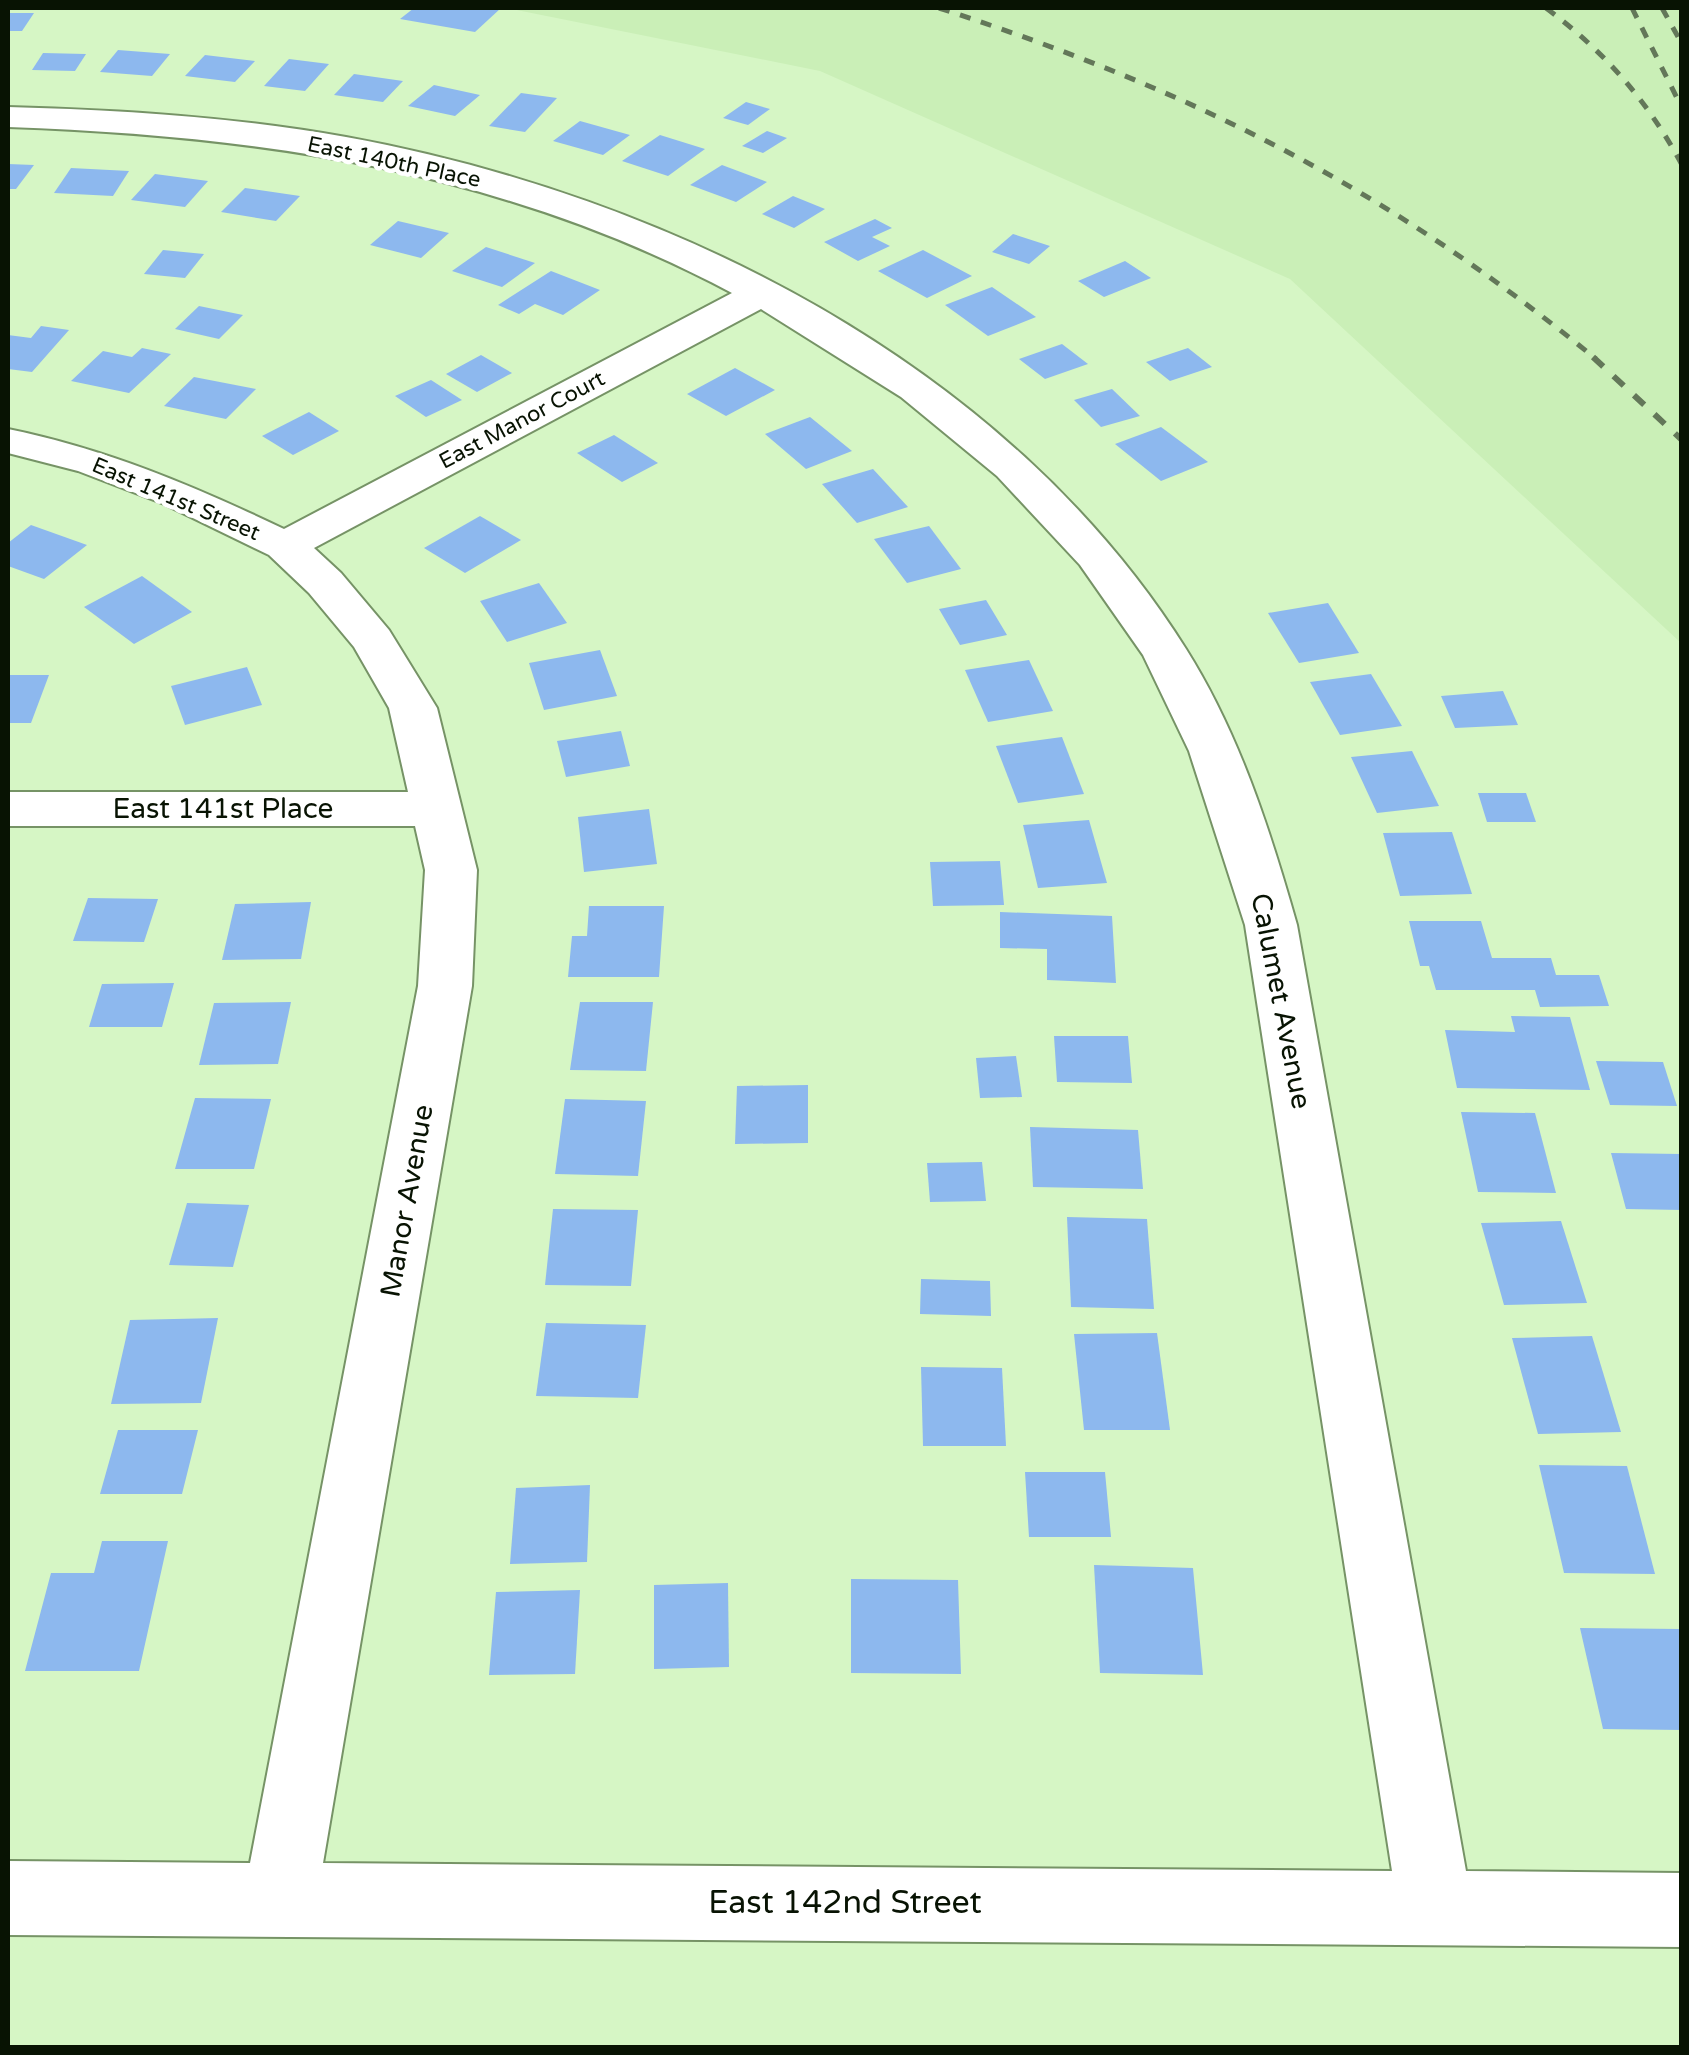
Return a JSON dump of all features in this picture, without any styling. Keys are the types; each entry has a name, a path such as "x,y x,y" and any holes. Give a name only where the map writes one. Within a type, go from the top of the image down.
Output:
{"street":[{"name":"East 140th Place","path":"8,117 116,120 233,132 350,149 440,169 544,198 646,237 760,294"},
{"name":"East Manor Court","path":"285,546 760,294"},
{"name":"Calumet Avenue","path":"760,294 858,346 946,410 1029,484 1103,564 1165,653 1243,822 1271,925 1435,1907"},
{"name":"East 141st Street","path":"8,440 93,462 179,495 285,546"},
{"name":"Manor Avenue","path":"280,1900 445,986 451,870 413,708 373,640 325,583 285,546"},
{"name":"East 141st Place","path":"8,809 438,809"},
{"name":"East 142nd Street","path":"8,1898 1682,1910"}],"shaded area":[{"path":"507,8 1681,8 1681,643 1290,279 820,71"}],"building":[{"path":"414,8 501,8 475,32 400,19"},
{"path":"10,13 34,13 22,31 8,31"},
{"path":"118,50 170,54 152,76 100,72"},
{"path":"43,53 86,54 75,71 32,70"},
{"path":"205,55 255,61 235,82 185,76"},
{"path":"289,59 329,64 305,91 264,86"},
{"path":"354,74 403,81 383,102 334,95"},
{"path":"434,85 480,95 455,116 408,106"},
{"path":"521,93 557,98 525,132 489,126"},
{"path":"746,102 770,109 748,125 723,118"},
{"path":"580,121 630,135 603,155 553,141"},
{"path":"767,131 787,138 763,153 742,146"},
{"path":"660,135 705,149 668,176 622,161"},
{"path":"8,164 34,165 16,189 8,189"},
{"path":"722,165 767,182 736,202 690,185"},
{"path":"71,168 129,171 113,196 54,193"},
{"path":"155,174 208,181 185,207 131,200"},
{"path":"245,188 300,196 276,221 221,212"},
{"path":"793,196 825,209 794,228 762,214"},
{"path":"875,219 892,228 872,237 890,246 858,261 824,242"},
{"path":"398,221 449,233 421,258 370,245"},
{"path":"1013,234 1050,246 1029,264 992,252"},
{"path":"486,247 535,263 502,287 452,271"},
{"path":"163,250 204,254 185,278 144,274"},
{"path":"923,250 972,276 927,298 878,271"},
{"path":"1125,261 1151,278 1104,297 1078,281"},
{"path":"551,271 600,290 563,315 535,304 519,314 498,305"},
{"path":"992,287 1036,317 988,336 945,305"},
{"path":"199,306 243,315 219,339 175,329"},
{"path":"41,326 69,330 32,372 8,369 8,335 31,338"},
{"path":"1062,344 1088,364 1045,379 1019,359"},
{"path":"142,348 171,354 129,393 71,381 103,351 132,357"},
{"path":"1188,348 1212,367 1170,381 1146,362"},
{"path":"481,355 512,373 477,392 446,374"},
{"path":"735,368 775,390 726,416 687,394"},
{"path":"194,377 256,389 226,419 164,406"},
{"path":"431,380 462,400 426,417 395,396"},
{"path":"1112,389 1140,416 1101,427 1074,400"},
{"path":"309,412 339,431 293,455 262,436"},
{"path":"810,417 852,451 806,469 765,434"},
{"path":"1161,427 1208,462 1161,481 1115,444"},
{"path":"614,435 658,463 622,482 577,453"},
{"path":"873,469 908,507 857,523 822,484"},
{"path":"480,516 521,540 465,573 424,548"},
{"path":"31,525 87,545 44,579 8,566 8,543"},
{"path":"929,526 961,569 907,583 874,539"},
{"path":"142,576 192,612 134,644 84,607"},
{"path":"539,583 567,623 507,642 480,601"},
{"path":"986,600 1007,635 960,645 939,609"},
{"path":"1328,603 1359,653 1299,663 1268,613"},
{"path":"600,650 617,696 544,710 529,663"},
{"path":"1029,660 1053,711 988,722 965,670"},
{"path":"247,667 262,705 185,725 171,686"},
{"path":"1371,674 1402,726 1340,735 1310,682"},
{"path":"8,675 49,675 31,723 8,723"},
{"path":"1503,691 1518,725 1455,728 1441,696"},
{"path":"621,731 630,766 566,777 557,741"},
{"path":"1062,737 1084,794 1018,803 996,746"},
{"path":"1412,751 1439,806 1377,813 1351,757"},
{"path":"1478,793 1526,793 1536,822 1487,822"},
{"path":"649,809 657,864 584,872 578,817"},
{"path":"1089,820 1107,883 1038,888 1023,825"},
{"path":"1452,832 1472,894 1400,896 1383,833"},
{"path":"1000,861 1004,905 933,906 930,862"},
{"path":"88,898 158,899 144,942 73,941"},
{"path":"311,902 301,959 222,960 235,904"},
{"path":"589,906 664,906 659,977 568,977 572,936 587,936"},
{"path":"1000,912 1112,916 1116,983 1047,980 1047,949 1000,948"},
{"path":"1409,921 1481,921 1492,958 1551,958 1556,975 1599,975 1609,1006 1540,1007 1535,990 1436,990 1429,966 1420,966"},
{"path":"174,983 162,1027 89,1027 102,984"},
{"path":"291,1002 278,1064 199,1065 214,1003"},
{"path":"580,1002 653,1002 646,1071 570,1070"},
{"path":"1511,1016 1570,1017 1590,1090 1457,1088 1445,1030 1515,1032"},
{"path":"1054,1036 1128,1036 1132,1083 1057,1082"},
{"path":"1016,1056 1022,1097 980,1098 976,1058"},
{"path":"1596,1061 1663,1062 1677,1106 1610,1105"},
{"path":"808,1085 808,1143 735,1144 737,1086"},
{"path":"195,1098 271,1099 254,1169 175,1169"},
{"path":"565,1099 646,1101 638,1176 555,1174"},
{"path":"1461,1112 1535,1113 1556,1193 1478,1192"},
{"path":"1030,1127 1138,1130 1143,1189 1033,1187"},
{"path":"1611,1153 1682,1154 1682,1210 1626,1209"},
{"path":"982,1162 986,1201 930,1202 927,1163"},
{"path":"187,1203 249,1205 233,1267 169,1265"},
{"path":"553,1209 638,1210 631,1286 545,1285"},
{"path":"1067,1217 1147,1219 1154,1309 1071,1307"},
{"path":"1561,1221 1587,1303 1504,1305 1481,1223"},
{"path":"921,1279 990,1281 991,1316 920,1314"},
{"path":"218,1318 201,1403 111,1404 130,1320"},
{"path":"546,1323 646,1325 638,1398 536,1396"},
{"path":"1157,1333 1170,1430 1084,1430 1074,1334"},
{"path":"1592,1336 1621,1432 1538,1434 1512,1338"},
{"path":"921,1367 1002,1368 1006,1446 923,1446"},
{"path":"118,1430 198,1430 182,1494 100,1494"},
{"path":"1539,1465 1627,1466 1655,1574 1564,1573"},
{"path":"1025,1472 1105,1472 1111,1537 1029,1537"},
{"path":"590,1485 587,1562 510,1564 516,1488"},
{"path":"102,1541 168,1541 139,1671 25,1671 51,1573 94,1573"},
{"path":"1094,1565 1193,1568 1203,1675 1100,1673"},
{"path":"851,1579 958,1580 961,1674 851,1673"},
{"path":"728,1583 729,1667 654,1669 654,1585"},
{"path":"580,1590 575,1674 489,1675 496,1592"},
{"path":"1580,1628 1681,1629 1682,1730 1603,1729"}],"railway":[{"path":"939,8 1120,74 1285,150 1441,244 1596,359"},
{"path":"1546,8 1623,79 1655,120 1682,165"},
{"path":"1632,8 1682,108"},
{"path":"1662,8 1682,44"},
{"path":"1593,357 1682,440"}]}
